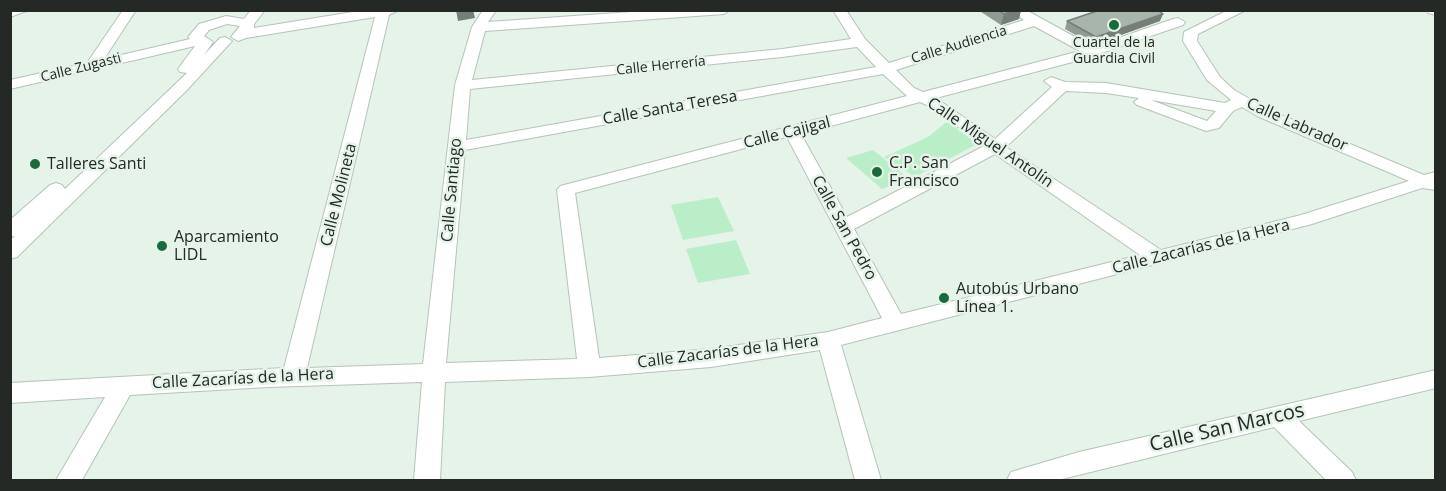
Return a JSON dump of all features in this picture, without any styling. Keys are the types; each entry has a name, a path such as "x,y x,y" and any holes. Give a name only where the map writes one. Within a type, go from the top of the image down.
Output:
{"street":[{"path":"10,13 23,10"},
{"path":"93,65 130,10"},
{"path":"10,252 259,10"},
{"path":"485,16 503,24 661,16 724,10"},
{"name":"Calle Miguel Antolín","path":"839,10 860,42 884,69 909,91 939,105 996,147 1159,258"},
{"path":"1015,10 1092,52"},
{"path":"10,231 193,61 200,39 210,24 226,20 245,22 388,11"},
{"name":"Calle Molineta","path":"293,377 388,11"},
{"name":"Calle Cajigal","path":"588,368 566,190 1092,52 1162,21 1187,32 1236,11"},
{"name":"Calle Santiago","path":"427,480 434,371 463,85 485,16"},
{"name":"Calle Audiencia","path":"884,69 1035,21"},
{"path":"1162,21 1187,32"},
{"name":"Calle Labrador","path":"1187,32 1214,80 1234,104 1263,113 1432,183"},
{"path":"200,39 225,41"},
{"name":"Calle Zugasti","path":"10,85 200,39"},
{"name":"Calle Herrería","path":"463,85 771,54 860,42"},
{"name":"Calle Santa Teresa","path":"456,147 884,69"},
{"path":"1025,70 1062,86 1106,88 1206,126 1213,125 1234,104"},
{"path":"844,226 996,147 1062,86"},
{"name":"Calle San Pedro","path":"792,132 896,324"},
{"name":"Calle Zacarías de la Hera","path":"10,393 293,377 588,368 711,358 828,340 896,324 1305,220 1432,183"},
{"path":"828,340 868,480"},
{"name":"Calle San Marcos","path":"1020,480 1084,472 1278,416 1436,379"},
{"path":"69,480 124,386"},
{"path":"1278,416 1343,480"}],"green space":[{"path":"945,123 950,123 977,144 915,177 884,157 928,137"},
{"path":"873,150 908,178 882,189 846,158"},
{"path":"718,197 734,231 683,240 671,205"},
{"path":"736,240 750,274 698,283 686,249"}],"building":[{"path":"998,10 1015,10 1004,14"},
{"path":"1100,10 1158,10 1163,14 1096,37 1067,21"}],"place":[{"name":"Cuartel de la Guardia Civil","path":"1114,25"},
{"name":"Talleres Santi","path":"35,164"},
{"name":"C.P. San Francisco","path":"877,172"},
{"name":"Aparcamiento LIDL","path":"162,246"},
{"name":"Autobús Urbano Línea 1.","path":"944,298"}]}
